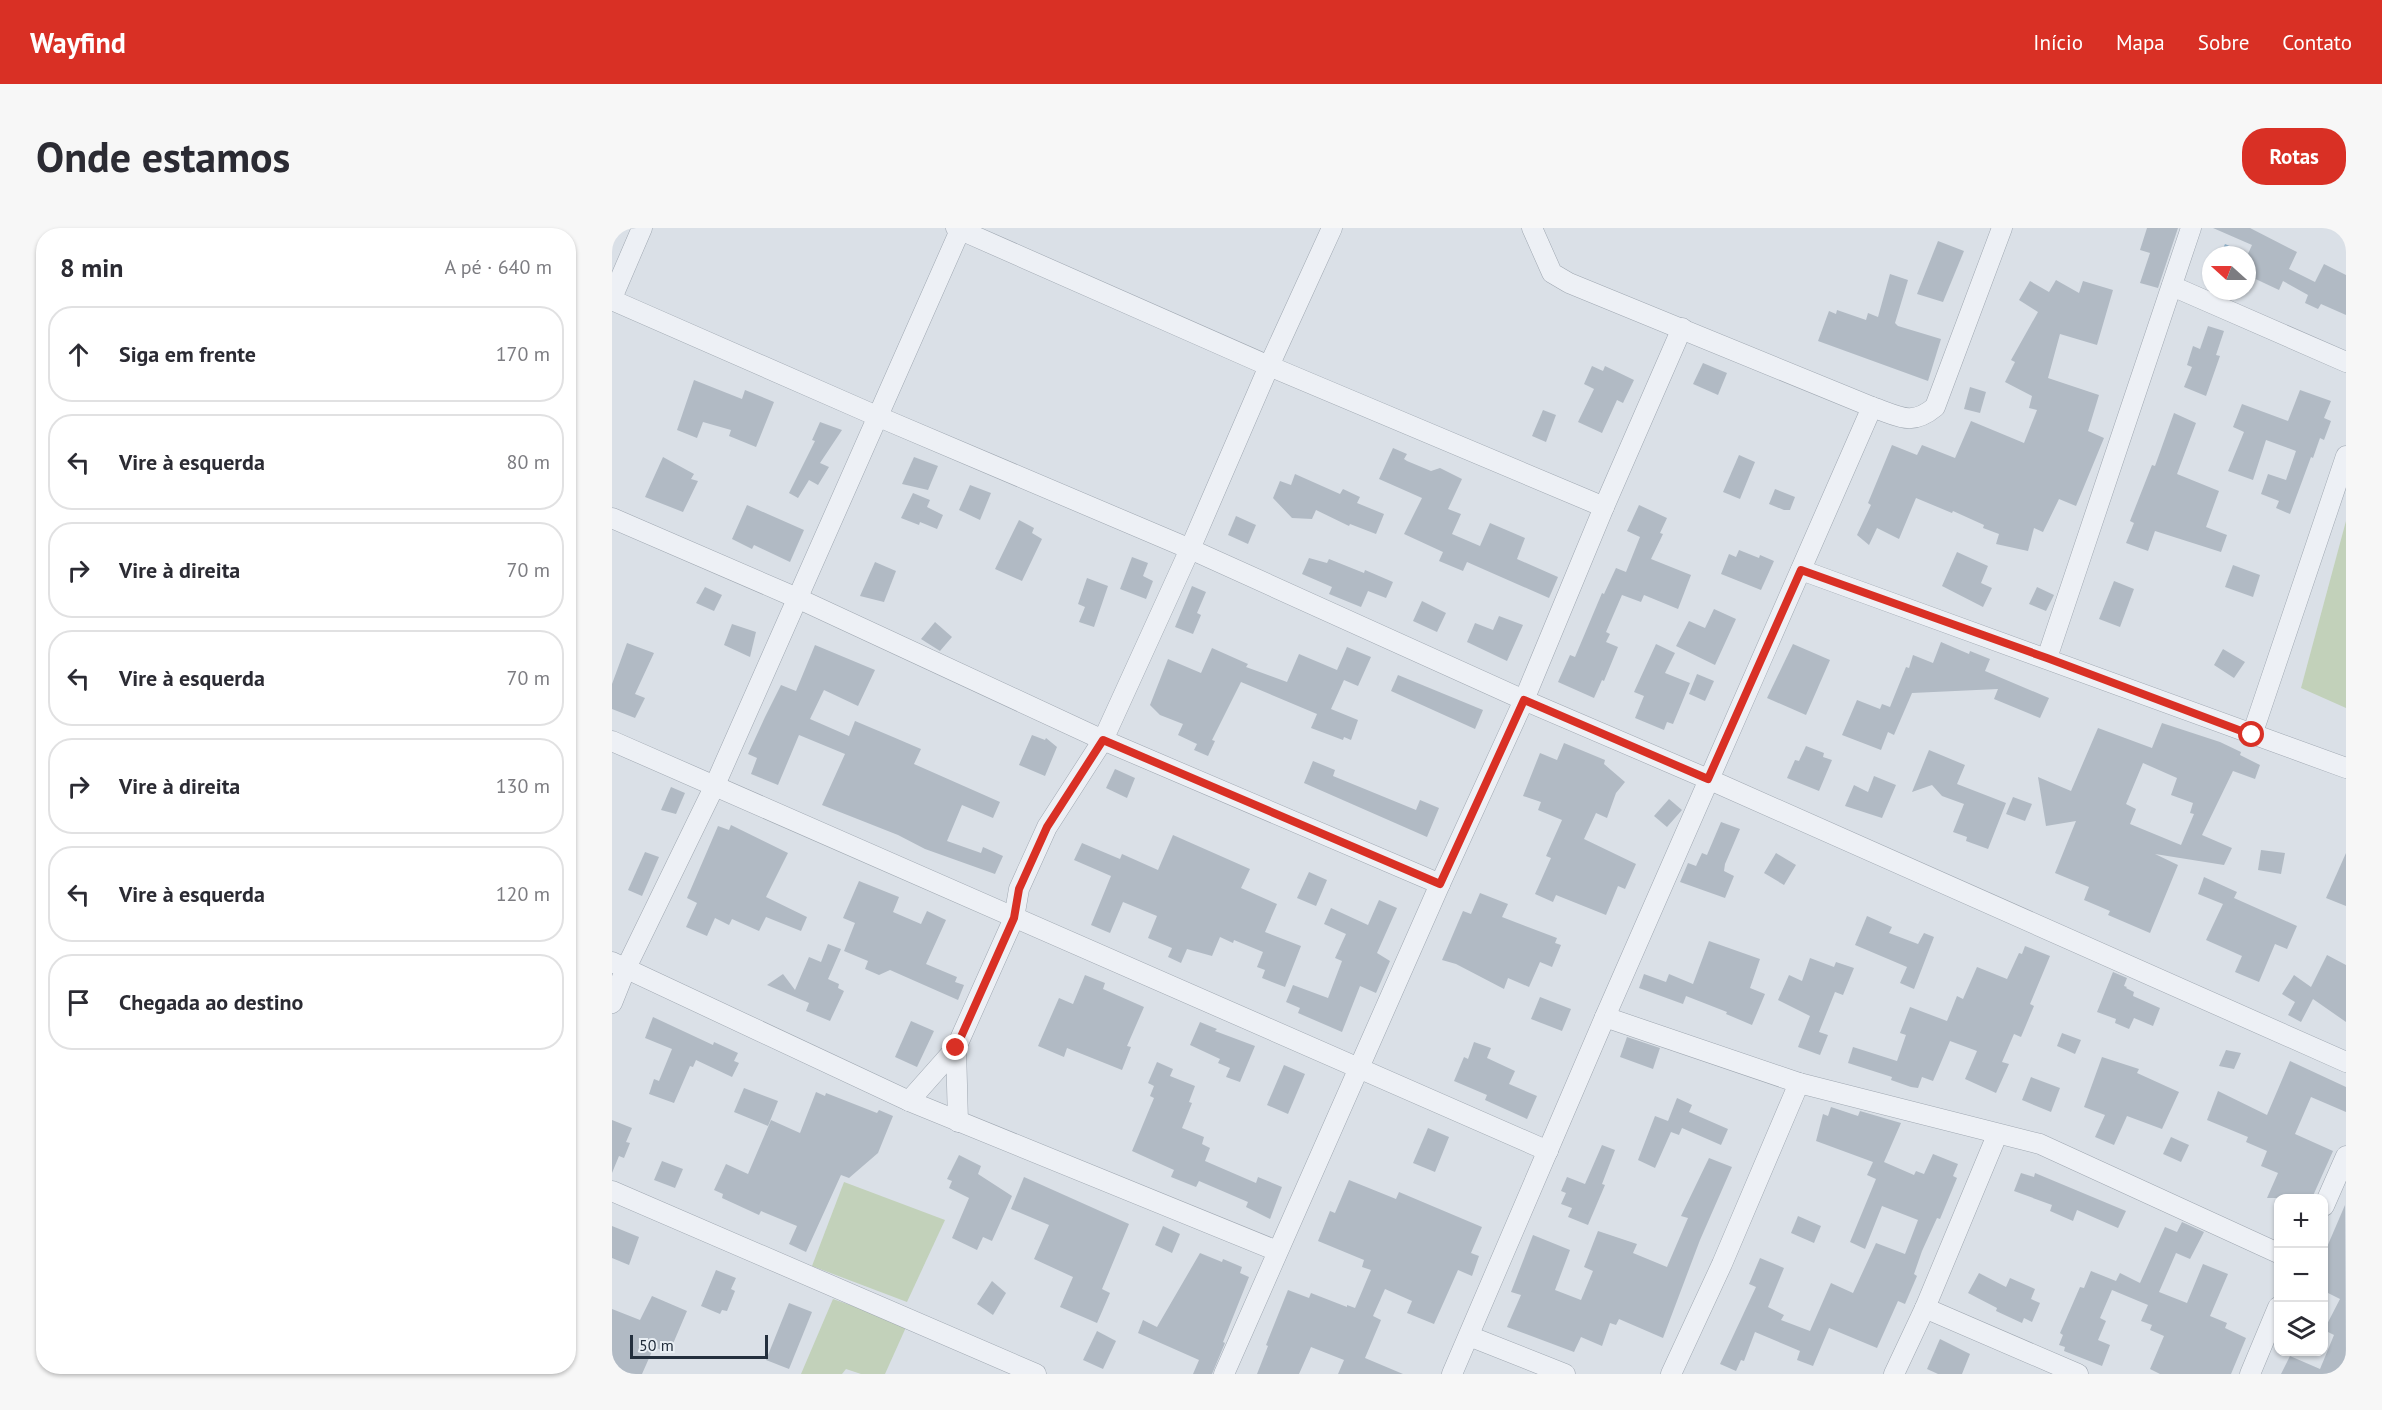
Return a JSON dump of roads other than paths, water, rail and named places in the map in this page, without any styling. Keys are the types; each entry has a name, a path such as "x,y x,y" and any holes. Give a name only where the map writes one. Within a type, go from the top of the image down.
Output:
{"street":[{"path":"642,228 612,299 879,417 1191,549 1524,700 1708,779 2346,1062"},
{"path":"909,1101 956,1048 1014,918 1019,889 1047,827 1103,740 1191,549 1269,366 1332,228"},
{"path":"1532,228 1552,273 1569,284 1872,407 1908,419 1922,417 1935,407 2002,228"},
{"path":"2047,658 2191,228"},
{"path":"612,1003 619,965 715,785 879,417 959,229 1269,366 1604,507"},
{"path":"2172,286 2346,362"},
{"path":"1224,1374 1440,884 1524,700 1604,507 1682,328"},
{"path":"1452,1374 1708,779 1872,407"},
{"path":"2252,735 2346,456"},
{"path":"612,518 797,598 1103,740 1440,884"},
{"path":"1801,570 2346,768"},
{"path":"612,741 1548,1151"},
{"path":"619,965 909,1101 1277,1251"},
{"path":"1605,1017 1799,1083 1940,1118 1997,1135 2040,1144 2274,1251"},
{"path":"956,1048 958,1122"},
{"path":"1671,1374 1722,1264 1799,1083"},
{"path":"1894,1374 1925,1308 1997,1135"},
{"path":"2328,1197 2346,1156"},
{"path":"612,1191 1036,1374"},
{"path":"1925,1308 2078,1374"},
{"path":"2250,1374 2274,1317"},
{"path":"1469,1336 1565,1374"}]}
